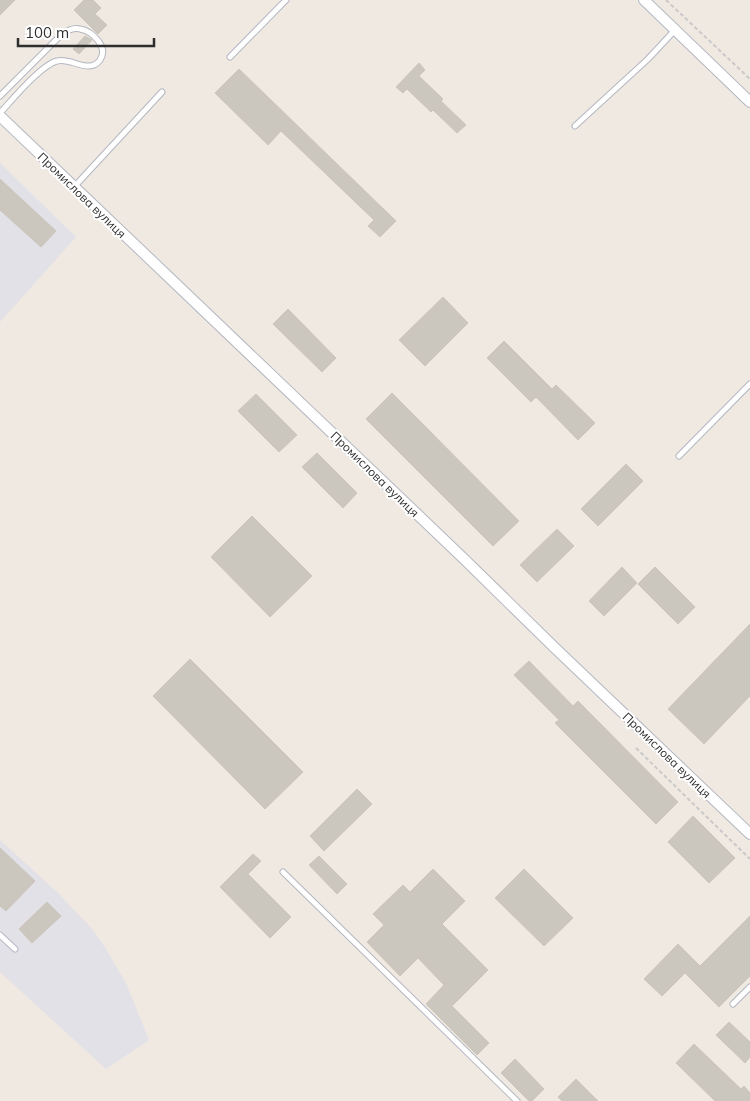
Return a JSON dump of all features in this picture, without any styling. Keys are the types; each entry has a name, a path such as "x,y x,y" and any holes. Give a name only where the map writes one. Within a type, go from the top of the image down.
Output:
{"street":[{"path":"644,0 750,102"},
{"name":"Промислова вулиця","path":"0,114 750,834"}],"lane":[{"path":"230,58 286,0"},
{"path":"0,96 67,31 78,28 82,29 99,42 101,57 96,64 87,67 63,60 50,64 39,72 0,114"},
{"path":"575,126 648,59 675,30"},
{"path":"74,187 162,92"},
{"path":"679,456 750,384"},
{"path":"283,872 517,1101"},
{"path":"0,935 15,949"},
{"path":"733,1004 750,987"}],"path":[{"path":"666,0 750,79"},
{"path":"636,748 750,859"}],"shaded area":[{"path":"0,163 76,237 0,322"},
{"path":"0,840 59,894 92,929 126,983 149,1040 106,1069 0,972"}],"building":[{"path":"0,0 15,0 0,15"},
{"path":"84,0 93,0 101,8 95,14 107,25 98,34 74,10"},
{"path":"85,36 92,40 79,54 73,49"},
{"path":"419,63 425,70 419,76 466,125 457,133 407,89 403,93 396,87"},
{"path":"239,69 396,221 380,237 368,226 374,220 281,131 268,145 215,93"},
{"path":"0,179 56,231 41,247 0,210"},
{"path":"443,297 468,323 425,366 399,340"},
{"path":"288,309 336,358 322,372 273,324"},
{"path":"504,341 552,389 556,385 595,423 578,440 536,397 531,402 487,358"},
{"path":"392,393 519,521 493,546 366,419"},
{"path":"256,394 297,435 279,452 238,411"},
{"path":"317,453 357,493 343,508 302,467"},
{"path":"626,464 643,481 598,526 581,509"},
{"path":"252,516 312,576 270,617 211,557"},
{"path":"557,529 574,546 537,582 520,565"},
{"path":"622,567 637,583 604,616 589,601"},
{"path":"655,567 695,607 678,624 638,584"},
{"path":"750,624 750,696 704,744 668,709"},
{"path":"190,659 303,772 265,809 153,696"},
{"path":"529,661 573,706 578,701 678,802 656,824 555,723 559,720 514,675"},
{"path":"357,789 372,804 324,851 310,836"},
{"path":"693,816 735,858 709,883 668,842"},
{"path":"0,848 35,881 6,911 0,906"},
{"path":"253,854 261,861 248,874 291,917 270,938 220,887"},
{"path":"319,856 347,884 337,894 309,865"},
{"path":"433,869 465,901 442,924 488,970 452,1006 489,1043 477,1055 426,1004 444,985 418,958 400,976 367,942 384,925 373,914 403,885 410,892"},
{"path":"524,869 573,918 544,946 495,898"},
{"path":"47,902 61,916 32,943 19,929"},
{"path":"750,916 750,976 719,1007 685,973 662,996 644,979 678,944 700,966"},
{"path":"729,1022 750,1042 750,1057 745,1063 716,1035"},
{"path":"694,1044 741,1089 744,1086 750,1093 750,1101 715,1101 676,1063"},
{"path":"515,1059 544,1089 532,1101 529,1101 501,1073"},
{"path":"576,1079 598,1101 562,1101 558,1097"}]}
